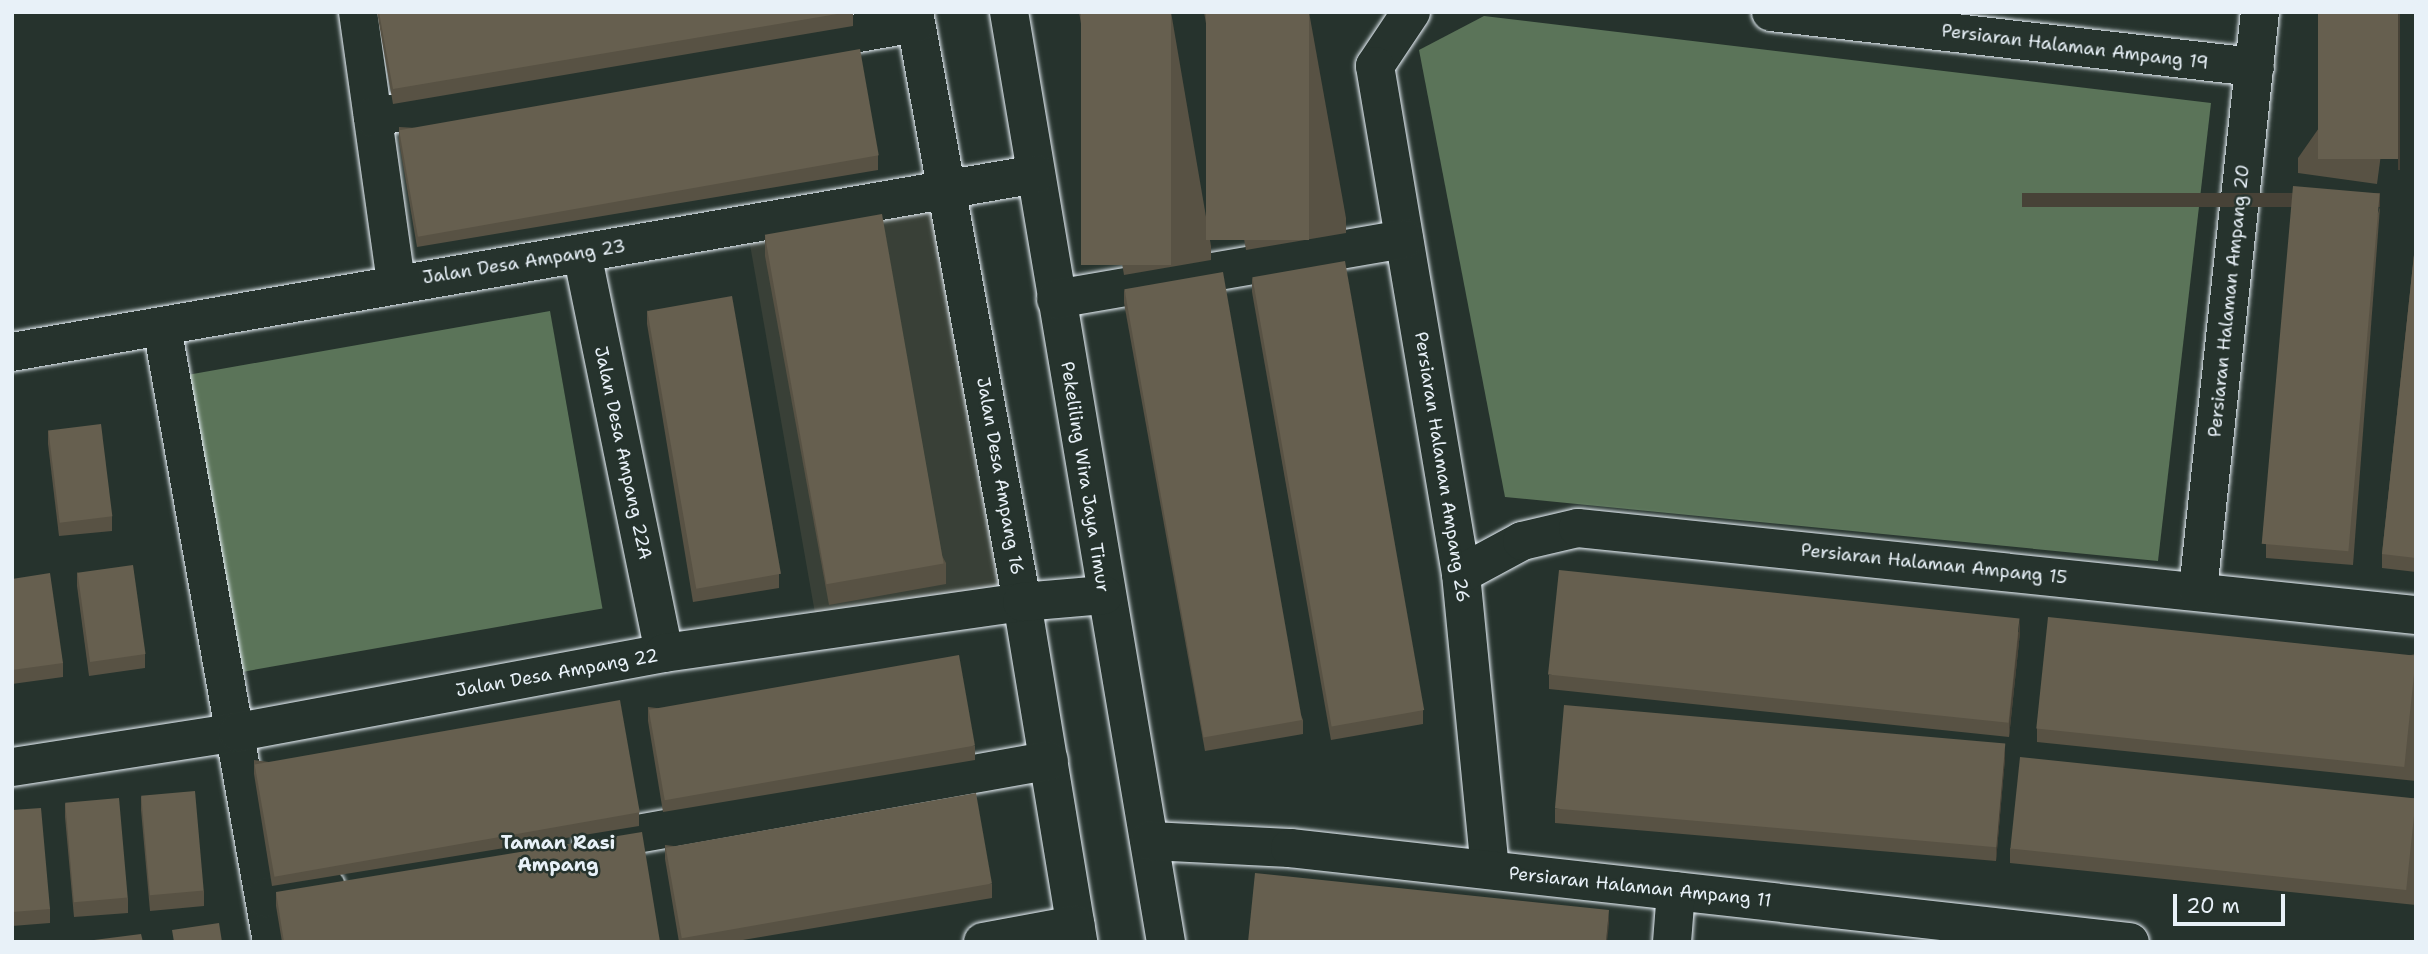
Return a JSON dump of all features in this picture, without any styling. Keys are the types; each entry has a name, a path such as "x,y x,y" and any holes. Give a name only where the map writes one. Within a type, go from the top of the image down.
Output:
{"street":[{"path":"358,12 396,283"},
{"name":"Pekeliling Wira Jaya Timur","path":"1009,12 1104,595 1166,942"},
{"name":"Persiaran Halaman Ampang 26","path":"1411,12 1375,66 1461,574 1490,870"},
{"name":"Persiaran Halaman Ampang 19","path":"1771,12 2255,67"},
{"name":"Persiaran Halaman Ampang 20","path":"2198,590 2260,12"},
{"path":"373,117 915,17"},
{"name":"Jalan Desa Ampang 16","path":"915,17 949,191 1022,602 1077,933"},
{"name":"Jalan Desa Ampang 23","path":"12,352 396,283 949,191 1035,174"},
{"path":"1056,299 1404,239"},
{"name":"Jalan Desa Ampang 22A","path":"582,253 664,653"},
{"path":"162,327 238,732 272,942"},
{"name":"Persiaran Halaman Ampang 15","path":"1461,574 1522,541 1578,528 2198,590 2416,615"},
{"name":"Jalan Desa Ampang 22","path":"12,766 238,732 664,653 1022,602 1104,595"},
{"path":"552,849 1049,761"},
{"name":"Persiaran Halaman Ampang 11","path":"1150,841 1290,848 1490,870 1676,891 1957,932 2130,942"},
{"path":"265,898 361,881"},
{"path":"1672,942 1676,891"},
{"path":"983,942 1077,933"}],"shaded area":[{"path":"942,199 1012,595 818,629 748,233"}],"green space":[{"path":"1484,16 2211,103 2158,561 1505,497 1419,50"},
{"path":"550,311 602,608 241,672 189,375"}],"building":[{"path":"379,12 849,12 393,89"},
{"path":"1081,12 1171,12 1171,265 1081,265"},
{"path":"1206,12 1309,12 1309,240 1206,240"},
{"path":"2318,12 2398,12 2398,159 2318,159"},
{"path":"860,49 879,155 418,237 399,130"},
{"path":"2293,186 2380,194 2348,551 2262,544"},
{"path":"882,214 944,564 826,584 765,235"},
{"path":"2416,236 2416,558 2382,554"},
{"path":"1345,261 1424,710 1332,726 1252,277"},
{"path":"1223,272 1302,720 1204,737 1125,289"},
{"path":"732,296 781,574 696,589 647,311"},
{"path":"101,424 112,516 60,523 48,430"},
{"path":"133,565 146,654 90,662 78,573"},
{"path":"1559,570 2019,618 2008,723 1548,674"},
{"path":"50,573 63,663 12,670 12,579"},
{"path":"2048,617 2416,656 2404,767 2036,728"},
{"path":"959,655 975,746 665,800 649,710"},
{"path":"620,700 640,812 274,877 255,764"},
{"path":"1564,705 2005,744 1996,847 1555,809"},
{"path":"2020,757 2416,799 2406,890 2010,848"},
{"path":"195,791 204,891 150,895 141,796"},
{"path":"976,793 992,884 682,938 666,848"},
{"path":"119,798 128,898 74,902 65,803"},
{"path":"41,808 50,909 12,912 12,810"},
{"path":"642,832 660,942 284,942 276,892"},
{"path":"1255,873 1609,910 1606,942 1248,942"},
{"path":"219,923 222,942 174,942 172,930"},
{"path":"141,934 143,942 94,942 94,940"}],"district":[{"name":"Taman Rasi Ampang","path":"558,854"}]}
